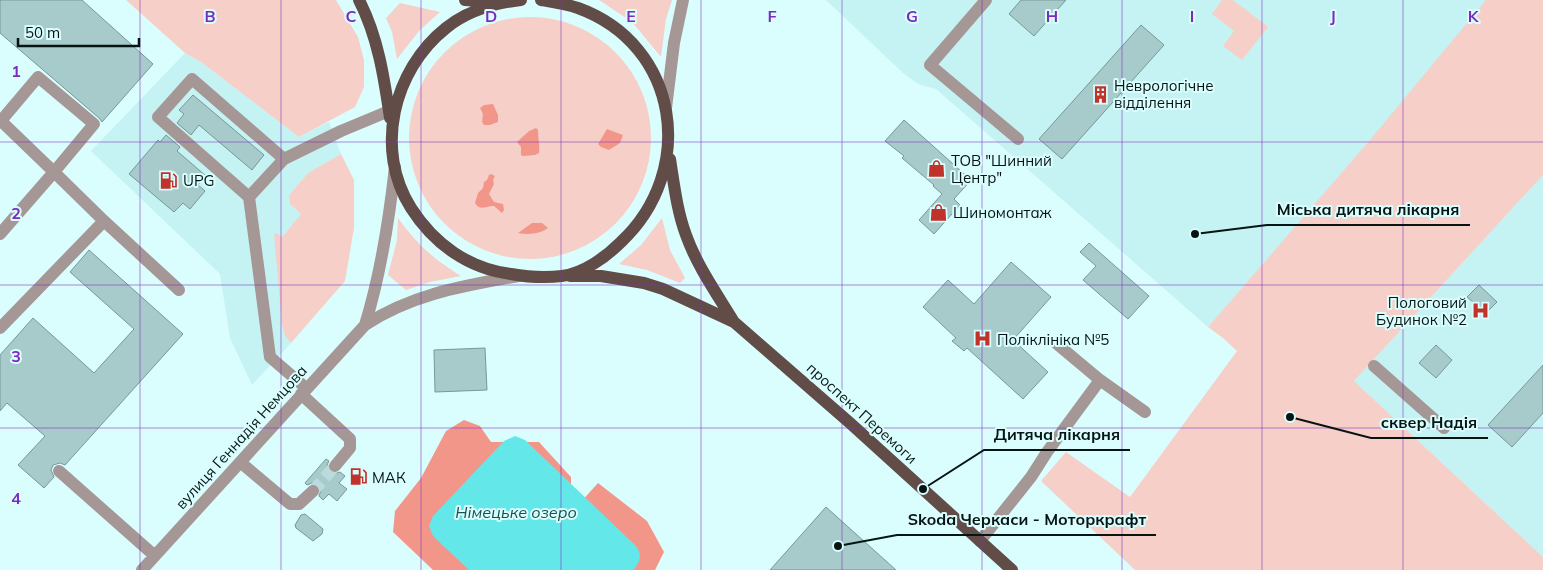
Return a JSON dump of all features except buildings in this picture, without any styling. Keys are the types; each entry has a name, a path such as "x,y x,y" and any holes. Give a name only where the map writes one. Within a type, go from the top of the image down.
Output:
{"main road":[{"path":"359,0 377,43 392,128"},
{"path":"465,0 500,3"},
{"path":"392,128 400,90 408,72 432,40 447,27 482,8 521,0"},
{"path":"541,0 578,8 596,16 617,30 641,55 652,71 666,108 668,128 666,167 652,204 641,221 622,242 600,260 564,276"},
{"name":"проспект Перемоги","path":"392,128 392,148 400,186 414,212 432,236 447,248 464,259 501,273 520,276 601,276 644,283 663,289 734,322 850,422 1012,570"},
{"name":"проспект Перемоги","path":"668,148 678,207 685,234 702,268 734,322"}],"street":[{"path":"666,108 674,43 683,0"},
{"path":"986,0 930,65 1018,139"},
{"path":"0,234 54,172 94,124 38,78 0,121 54,172 104,221 179,290"},
{"path":"284,159 192,79 158,117 249,197 270,357 350,439 350,448 334,466"},
{"path":"249,197 284,159 389,111"},
{"path":"364,325 373,297 385,244 395,167"},
{"path":"0,328 104,221"},
{"path":"364,325 384,312 411,300 450,289 520,276"},
{"name":"вулиця Геннадія Немцова","path":"142,570 364,325"},
{"path":"1058,344 1100,380 1145,412"},
{"path":"1374,366 1444,428"},
{"path":"980,541 1031,477 1100,380"},
{"path":"240,462 290,504 299,504 312,490"},
{"path":"59,471 155,556"}],"shaded area":[{"path":"126,0 336,0 358,37 364,60 364,87 355,107 299,137 201,62 185,53"},
{"path":"599,0 672,0 666,19 661,57 632,22"},
{"path":"826,0 1489,0 1448,51 1208,327 936,89 918,84 903,73"},
{"path":"1222,0 1233,0 1268,27 1242,60 1223,46 1234,31 1212,14"},
{"path":"1486,0 1543,0 1543,175 1354,381 1543,557 1543,570 1135,570 1041,481 1066,452 1130,497 1237,351 1208,327 1370,140"},
{"path":"400,3 440,12 419,31 397,59 392,32 386,18"},
{"path":"518,17 542,17 565,22 587,31 616,52 631,71 642,92 649,114 651,138 649,162 642,184 631,205 616,224 587,245 565,254 542,259 518,259 495,254 473,245 453,232 436,215 423,195 414,173 409,150 409,126 414,103 423,81 436,61 453,44 473,31 495,22"},
{"path":"185,53 201,62 299,137 329,122 341,154 308,173 289,195 290,204 301,214 282,237 285,336 291,343 252,385 230,338 220,274 91,151"},
{"path":"493,104 498,115 498,122 484,125 482,122 483,114 480,108 484,105"},
{"path":"536,128 538,130 539,153 535,155 521,155 521,147 517,142 529,131"},
{"path":"607,129 623,135 620,143 609,150 598,144"},
{"path":"341,154 354,180 354,228 345,281 291,343 285,336 282,324 274,235 276,233 282,237 301,214 290,204 289,195 308,173"},
{"path":"491,174 495,176 494,184 489,194 494,202 503,204 504,210 502,213 494,206 481,208 475,203 484,182"},
{"name":"Пологовий Будинок №2","path":"1543,175 1543,557 1354,381"},
{"path":"398,218 426,250 461,276 430,282 406,290 388,275 397,240"},
{"path":"662,218 670,250 685,278 680,283 647,270 619,264 641,245"},
{"path":"532,223 542,223 548,228 534,234 518,233"},
{"path":"464,420 480,426 491,442 539,442 571,477 571,494 483,570 433,570 393,532 395,511 421,478 446,431"},
{"path":"598,483 647,521 664,552 655,570 619,570 579,504"}],"water":[{"name":"Німецьке озеро","path":"515,436 525,440 636,546 640,558 633,570 469,570 433,536 429,526 433,516 504,441"}],"tunnel":[{"path":"313,491 335,466"}],"place":[{"name":"Неврологічне відділення","path":"1100,94"},
{"name":"ТОВ \"Шинний Центр\"","path":"937,169"},
{"name":"UPG","path":"169,180"},
{"name":"Шиномонтаж","path":"939,212"},
{"name":"Міська дитяча лікарня","path":"1195,234"},
{"name":"Пологовий Будинок №2","path":"1481,311"},
{"name":"Поліклініка №5","path":"983,339"},
{"name":"сквер Надія","path":"1290,417"},
{"name":"МАК","path":"358,477"},
{"name":"Дитяча лікарня","path":"923,489"},
{"name":"Skoda Черкаси - Моторкрафт","path":"838,546"}]}
